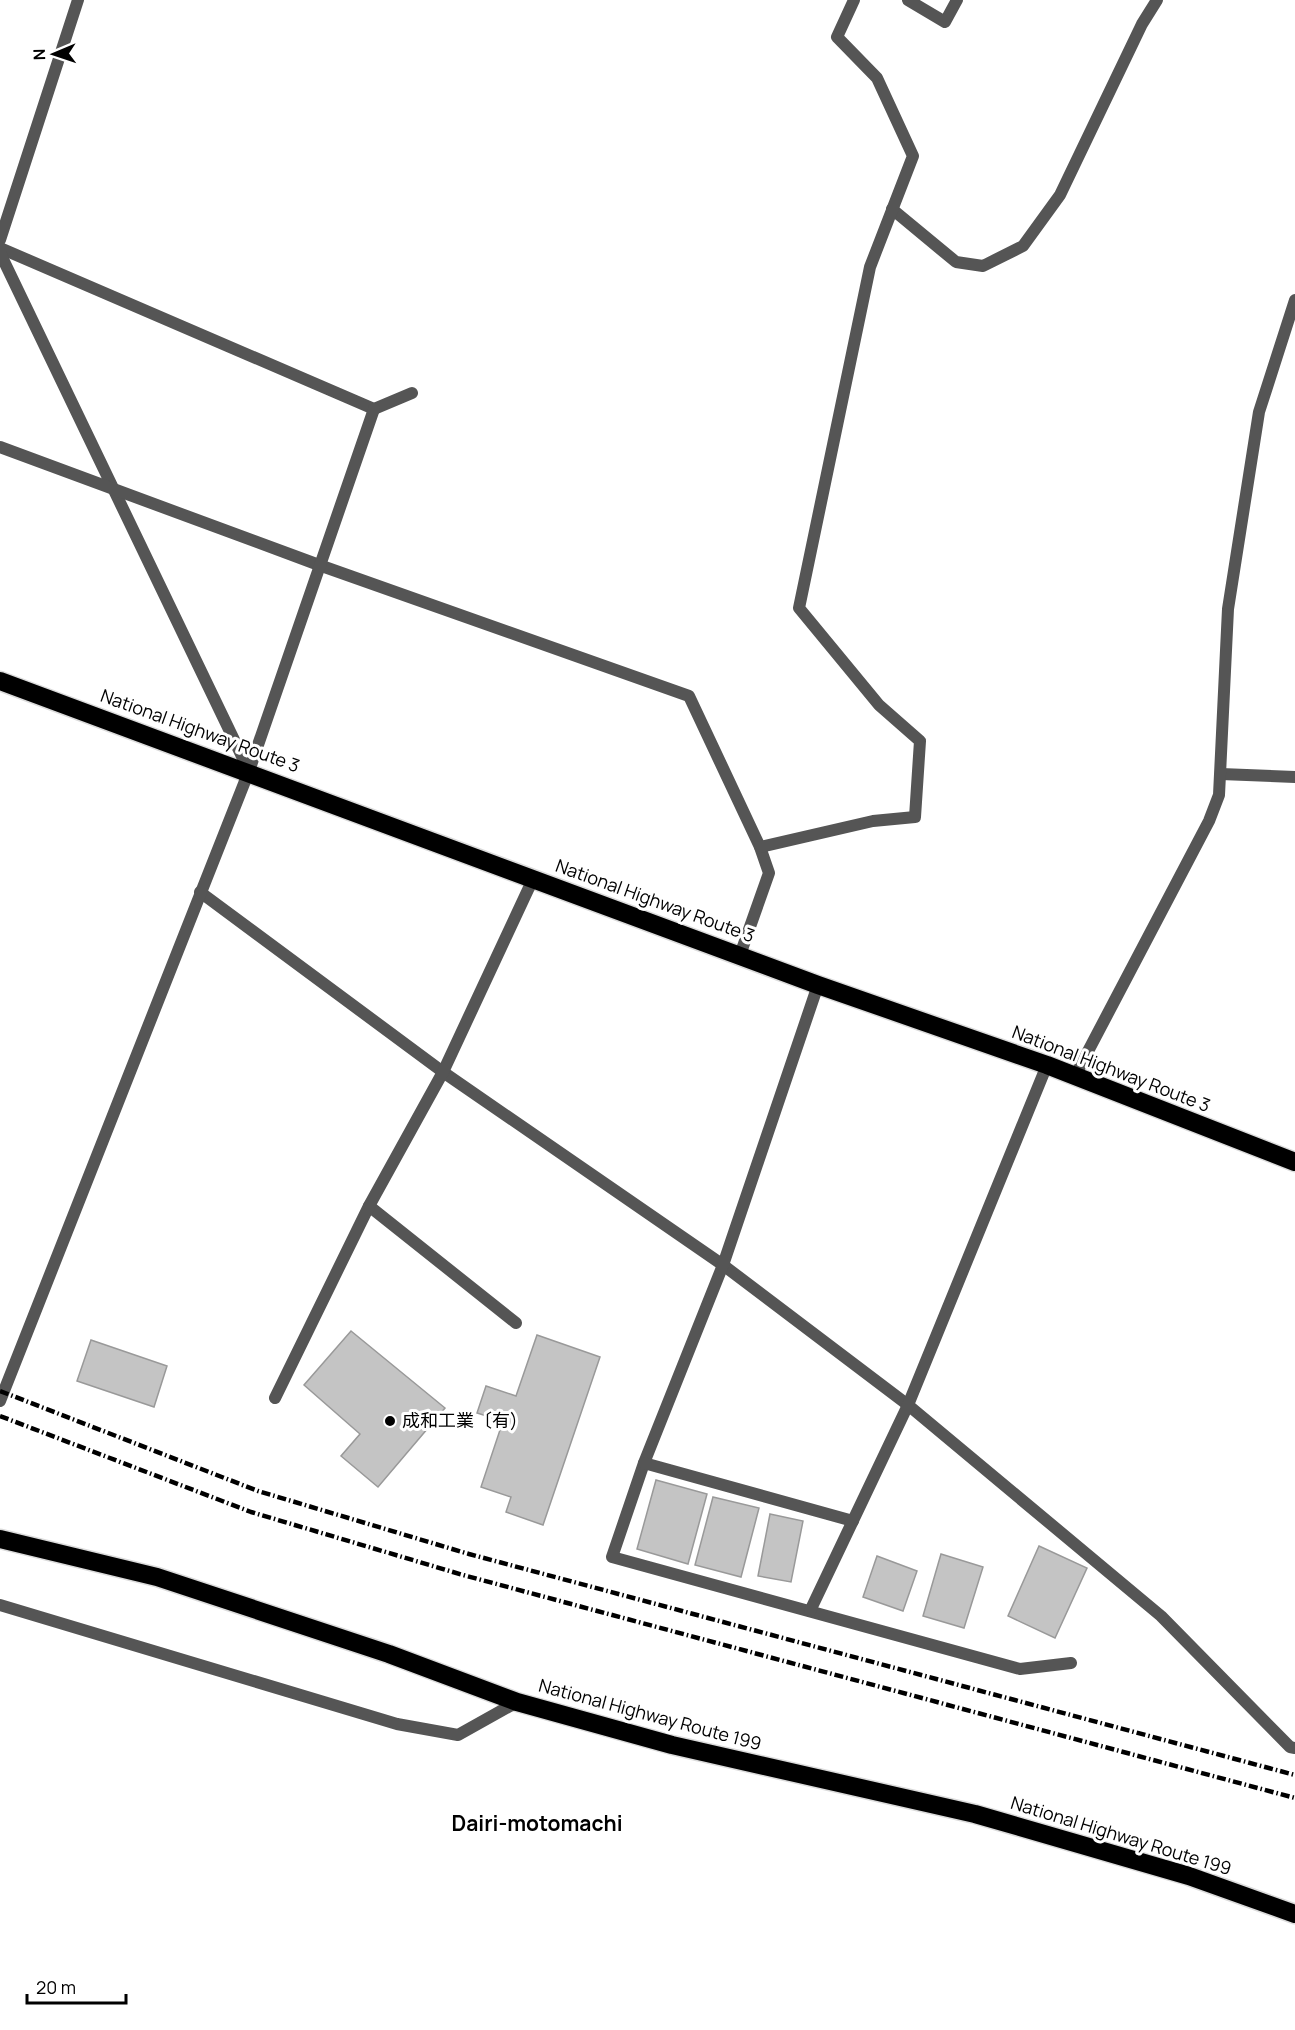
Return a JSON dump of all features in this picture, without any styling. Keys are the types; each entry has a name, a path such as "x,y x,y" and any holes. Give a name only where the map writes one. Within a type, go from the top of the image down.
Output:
{"highway":[{"name":"National Highway Route 3","path":"0,681 249,771 818,985 1047,1065 1295,1162"},
{"name":"National Highway Route 199","path":"0,1539 157,1577 390,1653 517,1702 672,1745 975,1814 1189,1876 1295,1914"}],"street":[{"path":"0,240 78,0"},
{"path":"760,847 873,821 915,817 920,741 879,705 799,608 870,267 913,156 877,78 837,37 854,0"},
{"path":"908,0 945,22 957,0"},
{"path":"892,209 956,262 983,266 1023,246 1060,195 1142,24 1157,0"},
{"path":"0,250 374,409 412,393"},
{"path":"0,250 111,488 249,771"},
{"path":"1075,1076 1209,821 1219,795 1228,609 1258,412 1295,300"},
{"path":"0,1401 249,771 374,409"},
{"path":"0,447 319,565 690,696 760,847 769,873 740,955"},
{"path":"1221,774 1295,777"},
{"path":"275,1398 369,1206 443,1072 533,879"},
{"path":"200,892 443,1072 723,1265 908,1405 1161,1616 1290,1746 1295,1748"},
{"path":"818,985 723,1265 644,1463 612,1557 1020,1669 1071,1663"},
{"path":"810,1611 908,1405 1047,1065"},
{"path":"369,1206 516,1323"},
{"path":"644,1463 853,1521"},
{"path":"0,1605 398,1724 458,1735 517,1702"}],"building":[{"name":"成和工業〔有)","path":"351,1331 445,1408 378,1487 341,1456 360,1434 304,1385"},
{"path":"537,1335 600,1357 543,1525 506,1512 511,1497 481,1487 503,1421 477,1413 486,1386 516,1396"},
{"path":"91,1340 167,1366 154,1407 77,1381"},
{"path":"656,1480 707,1494 688,1564 637,1549"},
{"path":"713,1497 759,1508 741,1577 695,1565"},
{"path":"770,1514 803,1521 791,1582 758,1576"},
{"path":"1039,1546 1087,1568 1055,1638 1008,1616"},
{"path":"941,1554 983,1567 964,1628 923,1616"},
{"path":"877,1556 917,1571 903,1611 863,1597"}],"railway":[{"path":"0,1391 258,1491 469,1554 1295,1775"},
{"path":"0,1416 251,1512 463,1575 1295,1798"}],"place":[{"name":"成和工業〔有)","path":"390,1421"}],"district":[{"name":"Dairi-motomachi","path":"537,1824"}]}
